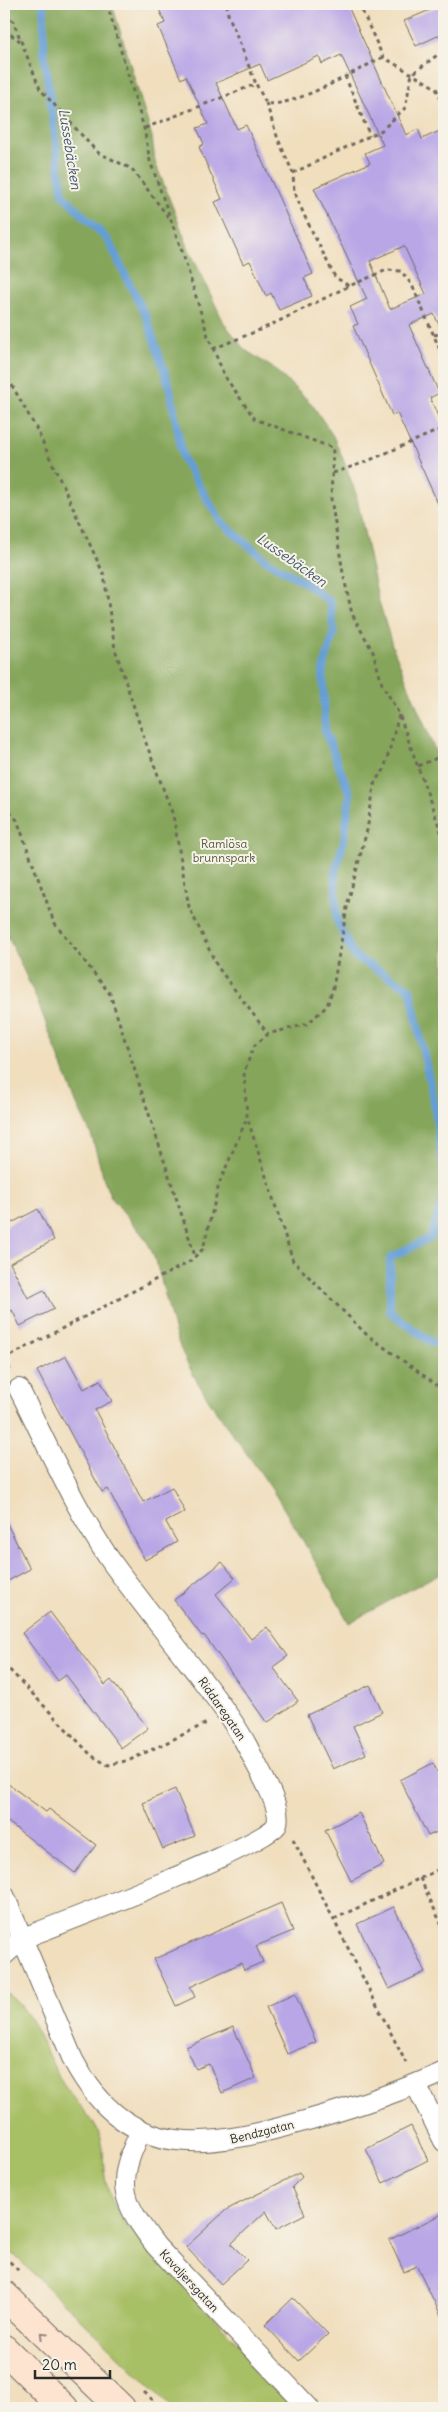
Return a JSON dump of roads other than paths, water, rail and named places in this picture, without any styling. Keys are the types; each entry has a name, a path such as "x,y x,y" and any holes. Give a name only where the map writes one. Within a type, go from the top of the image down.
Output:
{"main road":[{"path":"4,2295 42,2334 121,2408"},
{"path":"4,2349 64,2408"}],"street":[{"name":"Riddaregatan","path":"13,1938 212,1862 270,1832 276,1828 278,1822 274,1801 244,1737 228,1713 114,1564 92,1531 19,1389"},
{"name":"Bendzgatan","path":"4,1895 13,1938 84,2080 100,2100 119,2118 142,2131 161,2138 182,2141 227,2141 254,2136 338,2112 416,2085 444,2072"},
{"path":"4,1955 13,1938"},
{"path":"416,2085 444,2141"},
{"name":"Kavaljersgatan","path":"142,2131 129,2156 125,2170 125,2192 135,2220 156,2246 309,2408"}],"waterway":[{"name":"Lussebäcken","path":"42,4 44,7 44,53 63,195 108,240 147,319 170,388 183,459 221,522 266,560 307,584 330,602 334,632 323,670 325,731 350,794 344,840 335,872 337,921 354,956 410,989 434,1103 444,1173"},
{"name":"Lussebäcken","path":"444,1194 431,1237 390,1258 390,1312 431,1342 444,1344"}],"park label":[{"name":"Ramlösa brunnspark","path":"224,851"}]}
